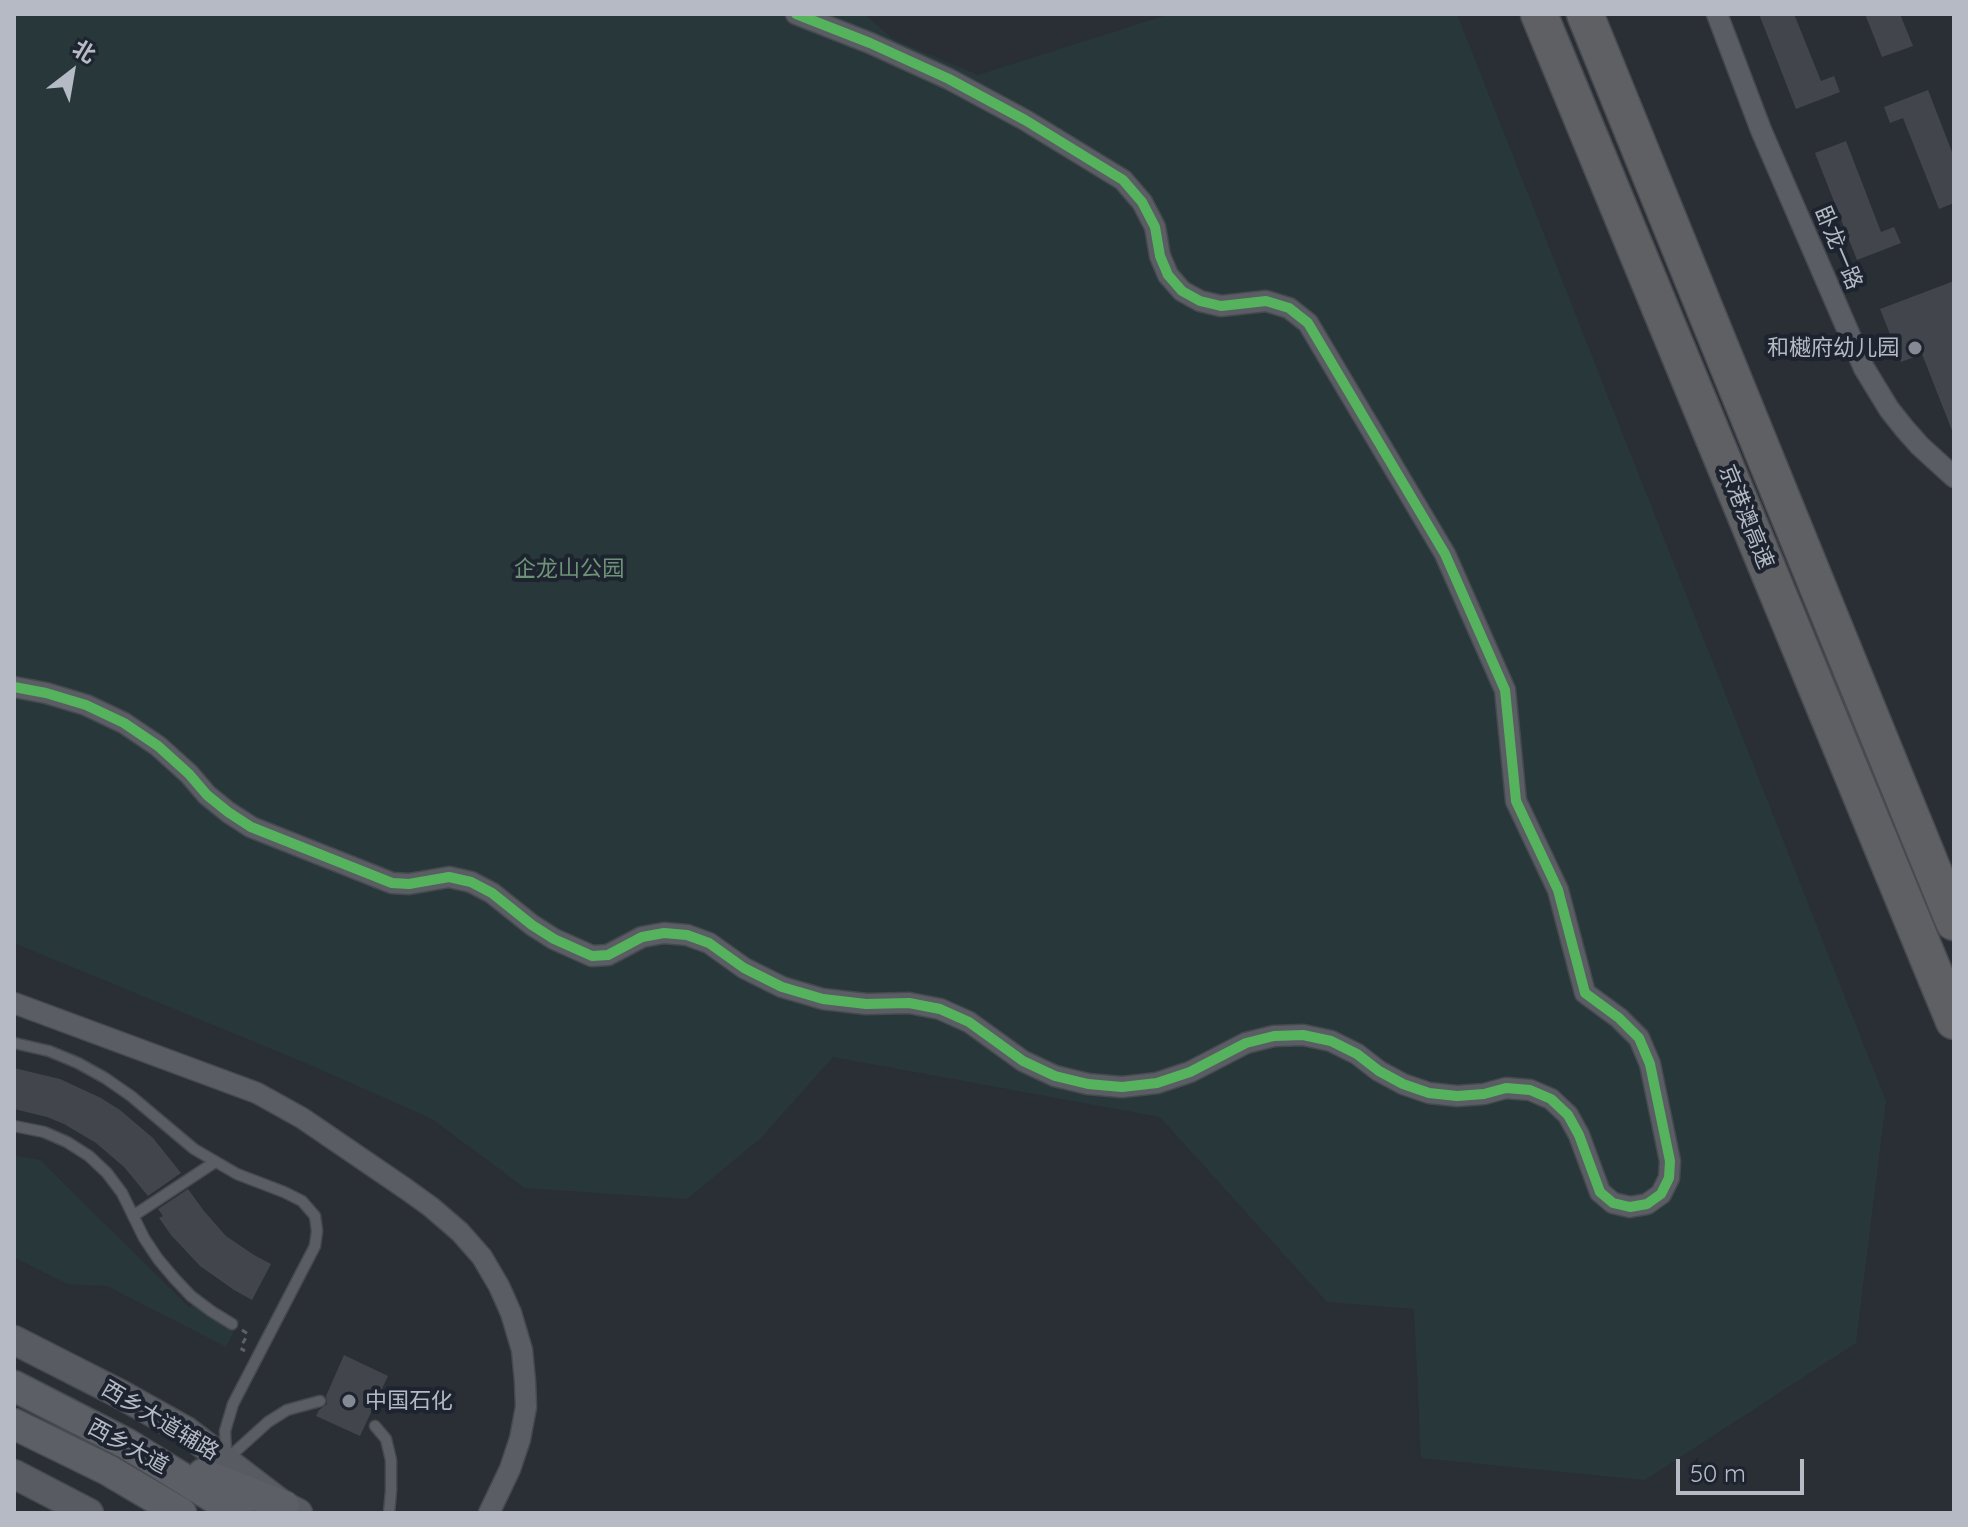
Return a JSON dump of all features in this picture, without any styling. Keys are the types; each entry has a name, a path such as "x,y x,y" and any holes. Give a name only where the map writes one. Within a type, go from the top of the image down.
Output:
{"highway":[{"name":"京港澳高速","path":"1539,14 1949,1009 1954,1036"},
{"name":"京港澳高速","path":"1585,14 1954,922"}],"main road":[{"name":"西乡大道","path":"14,1386 127,1444 239,1513"},
{"name":"西乡大道","path":"14,1424 108,1470 181,1513"},
{"path":"127,1444 291,1510"},
{"path":"108,1470 163,1513"}],"street":[{"path":"14,687 86,705 124,723 158,746 207,795 251,827 392,883 409,884 449,877 471,882 492,893 554,939 592,956 608,955 642,937 664,933 687,935 709,943 744,968 782,987 823,999 866,1004 909,1003 940,1009 969,1022 1023,1061 1055,1076 1088,1084 1122,1087 1157,1083 1190,1072 1246,1043 1274,1036 1303,1035 1331,1041 1403,1084 1429,1093 1457,1096 1506,1088 1530,1090 1551,1099 1568,1115 1579,1135 1600,1192 1613,1203 1630,1207 1647,1204 1661,1194 1669,1178 1670,1161 1650,1064 1639,1038 1619,1018 1585,993 1558,890 1516,801 1505,690 1445,554 1308,323 1289,308 1266,301 1221,306 1200,301 1182,291 1168,275 1160,256 1155,227 1142,202 1123,180 1025,120 949,79 796,14"},
{"name":"卧龙一路","path":"1717,14 1761,130 1864,368 1904,428 1954,477"},
{"path":"14,1003 257,1093 302,1118 393,1180 460,1232 482,1257 499,1286 522,1350 526,1407 520,1439 489,1513"},
{"name":"西乡大道辅路","path":"14,1340 186,1431 291,1510"},
{"path":"14,1474 55,1504 89,1513"}],"lane":[{"path":"14,1043 49,1051 105,1078 215,1162 302,1201 315,1216 315,1246 229,1416 225,1431 226,1460"},
{"path":"14,1126 44,1132 89,1156 122,1193 144,1238 174,1278 201,1304 232,1324"},
{"path":"133,1216 215,1162"},
{"path":"226,1460 268,1422 287,1410 320,1401"},
{"path":"375,1426 386,1439 391,1460 389,1513"}],"path":[{"path":"232,1324 248,1334 240,1348 246,1351 253,1339 262,1346"}],"green space":[{"name":"企龙山公园","path":"14,14 864,14 893,39 978,75 1170,14 1457,14 1886,1101 1856,1343 1645,1480 1421,1458 1414,1309 1327,1302 1160,1117 833,1057 761,1138 687,1199 525,1188 432,1119 308,1064 14,943"},
{"path":"14,1155 40,1160 190,1308 197,1297 240,1320 226,1347 107,1286 67,1284 14,1257"}],"building":[{"path":"1759,14 1794,14 1821,81 1834,76 1840,92 1796,109"},
{"path":"1865,14 1900,14 1913,46 1882,57"},
{"path":"1928,90 1954,157 1954,203 1939,209 1903,118 1890,123 1884,107"},
{"path":"1846,141 1881,232 1894,227 1901,243 1857,260 1815,153"},
{"path":"1954,281 1953,433 1922,354 1901,362 1880,309"},
{"path":"14,1068 60,1079 101,1098 153,1138 181,1173 148,1196 124,1167 96,1143 64,1124 14,1109"},
{"path":"188,1189 226,1236 271,1264 252,1300 200,1266 159,1218 163,1216 158,1209"},
{"name":"中国石化","path":"344,1355 388,1376 360,1436 316,1416 327,1404 326,1396"}],"cycle path":[{"path":"14,687 86,705 124,723 158,746 207,795 251,827 392,883 409,884 449,877 471,882 492,893 554,939 592,956 608,955 642,937 664,933 687,935 709,943 744,968 782,987 823,999 866,1004 909,1003 940,1009 969,1022 1023,1061 1055,1076 1088,1084 1122,1087 1157,1083 1190,1072 1246,1043 1274,1036 1303,1035 1331,1041 1403,1084 1429,1093 1457,1096 1506,1088 1530,1090 1551,1099 1568,1115 1579,1135 1600,1192 1613,1203 1630,1207 1647,1204 1661,1194 1669,1178 1670,1161 1650,1064 1639,1038 1619,1018 1585,993 1558,890 1516,801 1505,690 1445,554 1308,323 1289,308 1266,301 1221,306 1200,301 1182,291 1168,275 1160,256 1155,227 1142,202 1123,180 1025,120 949,79 796,14"}],"place":[{"name":"和樾府幼儿园","path":"1915,348"},
{"name":"中国石化","path":"349,1401"}]}
